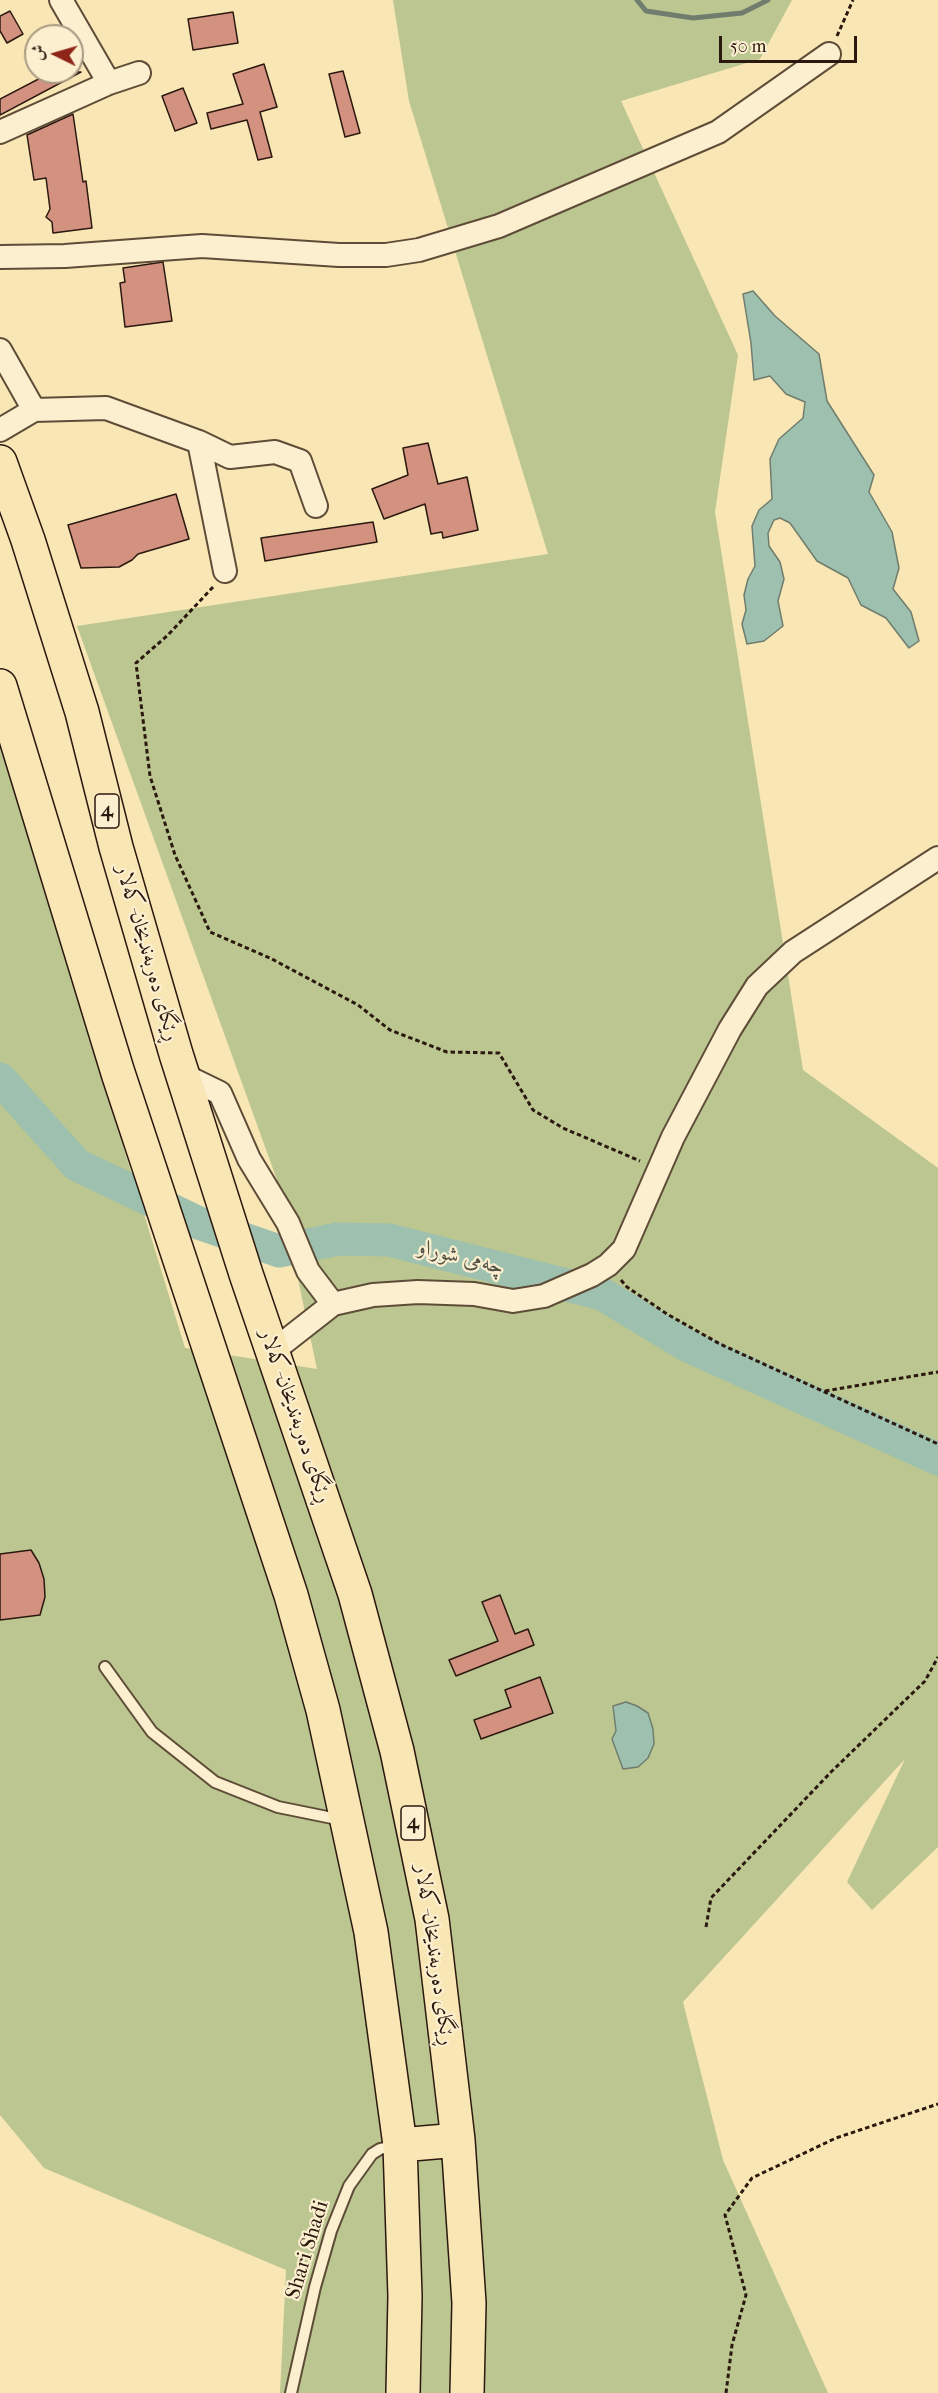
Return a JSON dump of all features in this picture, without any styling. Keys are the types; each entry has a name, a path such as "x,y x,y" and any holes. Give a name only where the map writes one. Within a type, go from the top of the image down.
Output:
{"highway":[{"name":"ڕێگای دەربەندیخان-کەلار","path":"0,462 28,540 82,712 116,847 183,1075 246,1274 355,1594 397,1751 432,1919 458,2140 469,2303 467,2393"},
{"path":"0,686 118,1073 291,1595 323,1710 371,1932 400,2145 405,2296 403,2393"},
{"path":"400,2145 458,2140"}],"street":[{"path":"61,0 108,83"},
{"path":"0,256 65,256 202,246 339,255 386,255 420,250 499,226 718,132 829,54"},
{"path":"0,132 108,83 139,73"},
{"path":"0,350 34,410"},
{"path":"0,430 34,410 106,408 199,442 230,457 275,452 300,461 316,506"},
{"path":"199,442 225,572"},
{"path":"273,1351 333,1304 373,1295 418,1292 474,1294 513,1301 544,1296 592,1275 608,1265 624,1249 673,1137 730,1029 757,986 793,952 938,858"},
{"path":"183,1075 220,1093 249,1159 288,1223 308,1271 333,1304"}],"lane":[{"path":"105,1667 152,1732 215,1782 278,1807 348,1822"},
{"name":"Shari Shadi","path":"291,2393 315,2286 331,2231 349,2186 372,2154 380,2149 400,2145"}],"path":[{"path":"829,54 853,0"},
{"path":"225,572 168,635 136,663 150,776 175,855 210,932 270,958 358,1005 390,1030 447,1052 499,1053 533,1110 563,1128 658,1170"},
{"path":"608,1265 627,1287 667,1314 720,1344 938,1444"},
{"path":"822,1392 938,1372"},
{"path":"706,1927 711,1898 831,1772 925,1681 938,1657"},
{"path":"726,2393 732,2345 746,2295 725,2215 752,2178 836,2139 938,2104"}],"green space":[{"path":"393,0 792,0 760,59 621,101 738,355 715,512 803,1070 938,1168 938,1847 872,1910 847,1882 905,1759 683,2002 723,2160 828,2393 280,2393 286,2270 44,2168 0,2115 0,744 185,1348 317,1369 277,1180 77,626 548,554 409,101"}],"shaded area":[{"path":"753,291 775,316 819,354 827,401 874,475 869,492 892,532 899,568 893,589 911,612 919,641 909,648 886,618 861,605 848,578 817,561 790,523 780,518 774,520 768,533 769,546 780,562 784,579 778,601 783,626 764,641 747,644 742,624 746,610 744,595 748,579 755,566 752,526 759,510 772,499 770,459 779,439 803,418 805,402 786,394 770,376 754,380 743,294"},
{"path":"626,1702 648,1713 653,1729 654,1744 648,1758 638,1767 623,1769 612,1739 616,1731 613,1706"}],"building":[{"path":"10,11 23,34 7,43 0,31 0,16"},
{"path":"233,12 238,43 193,50 188,19"},
{"path":"264,64 277,107 260,112 272,157 258,160 247,120 211,129 207,113 243,104 233,74"},
{"path":"343,71 360,133 345,137 329,74"},
{"path":"29,84 58,84 0,115 0,99"},
{"path":"183,88 197,123 175,131 162,96"},
{"path":"73,114 83,182 86,181 92,228 53,233 52,222 46,217 50,209 46,178 34,180 27,135"},
{"path":"163,262 172,321 125,327 120,283 125,282 123,268"},
{"path":"428,443 438,484 467,477 478,530 443,538 442,532 431,534 425,504 384,519 372,489 408,475 403,448"},
{"path":"176,494 189,539 138,554 119,567 81,568 68,525"},
{"path":"373,522 377,542 265,561 261,538"},
{"path":"31,1550 39,1563 44,1579 45,1597 40,1615 0,1620 0,1554"},
{"path":"500,1595 515,1634 528,1629 534,1645 456,1676 449,1660 498,1641 482,1602"},
{"path":"540,1677 553,1713 481,1739 474,1720 511,1707 505,1690"}],"waterway":[{"path":"637,0 646,11 693,18 742,13 768,0"},
{"name":"چەمی شوراو","path":"0,1079 77,1165 201,1224 279,1251 338,1239 389,1240 602,1294 686,1345 938,1459"}]}
